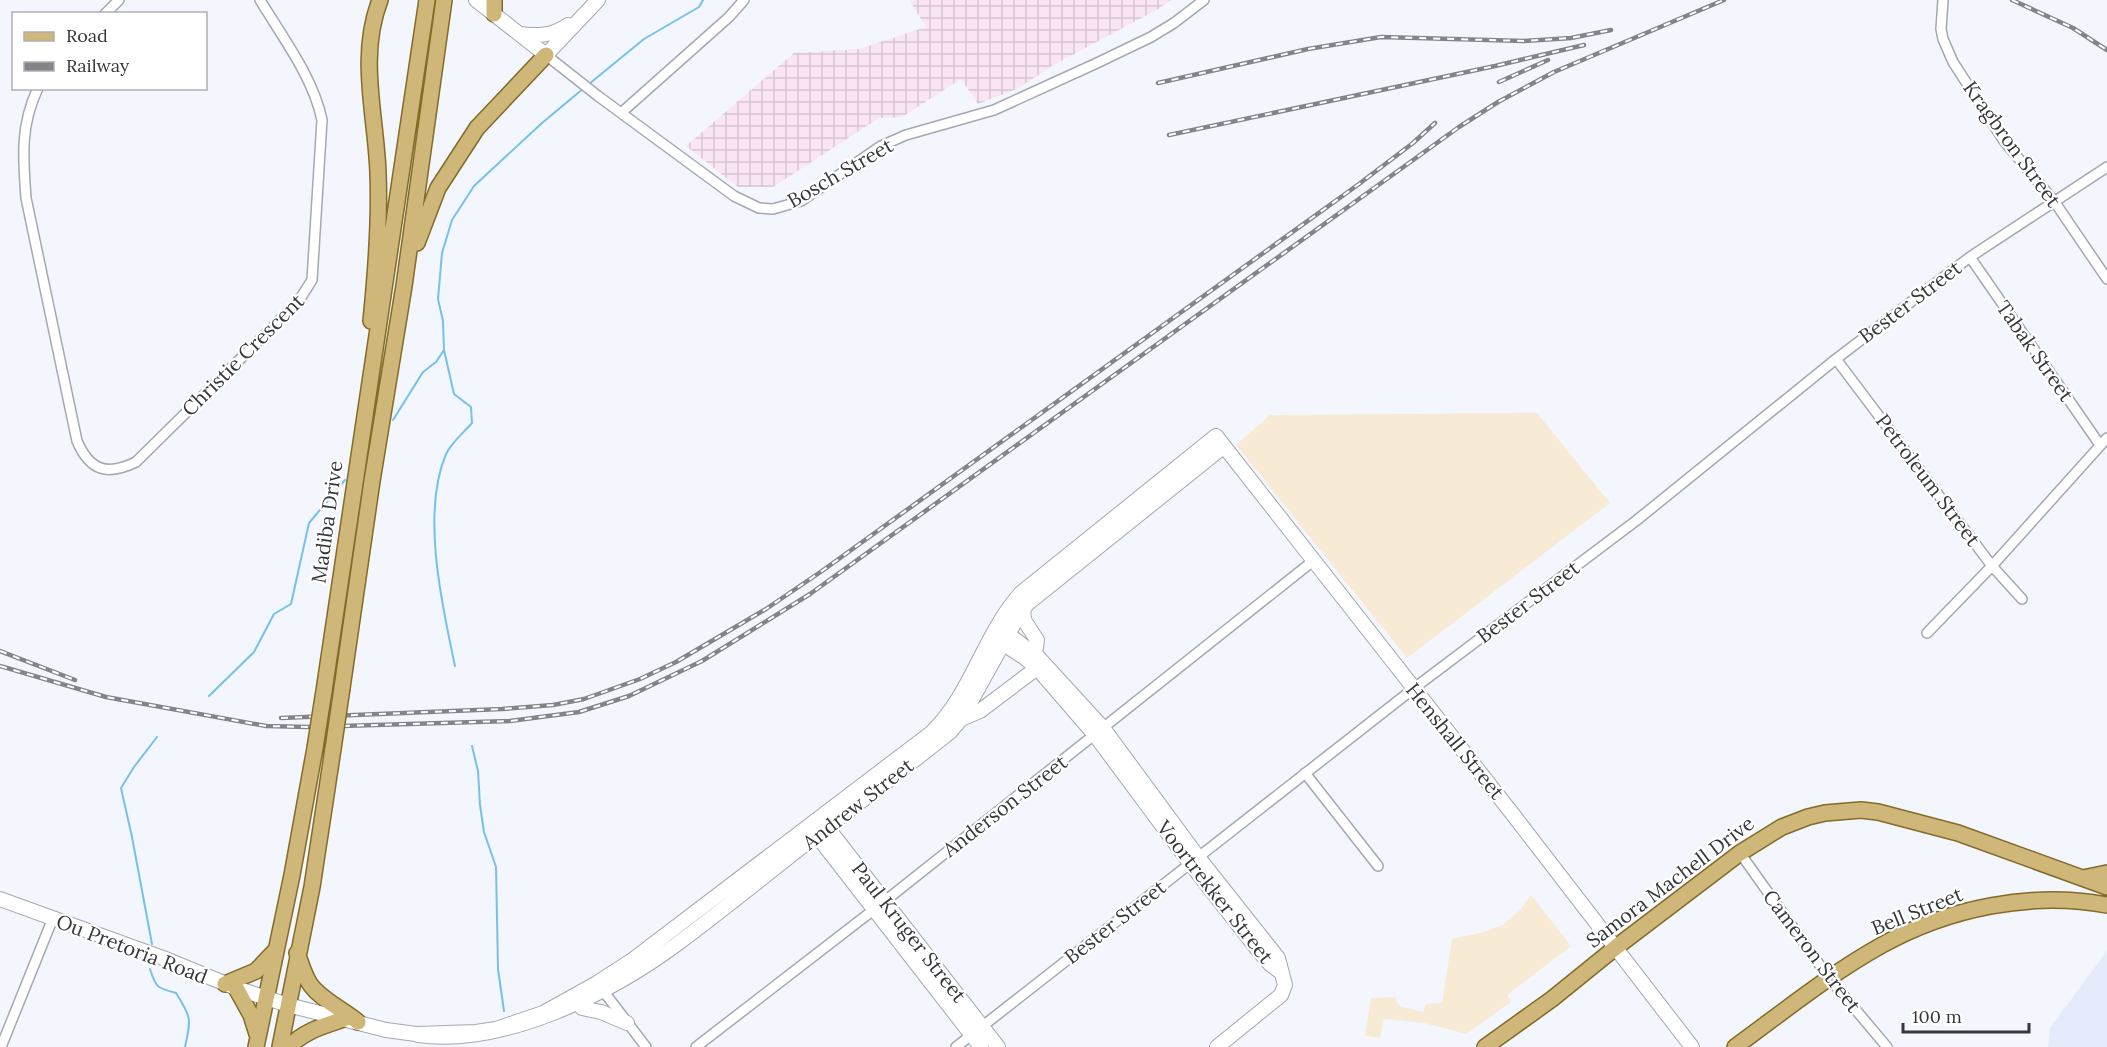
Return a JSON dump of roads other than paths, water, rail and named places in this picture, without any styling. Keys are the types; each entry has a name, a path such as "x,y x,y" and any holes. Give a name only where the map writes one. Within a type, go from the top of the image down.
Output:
{"main road":[{"path":"363,422 377,244 379,177 370,87 369,47 375,14 381,0"},
{"name":"Madiba Drive","path":"257,1042 292,875 315,748 363,422 378,340 427,0"},
{"name":"Madiba Drive","path":"280,1047 312,886 372,481 404,286 444,0"},
{"path":"404,286 420,234 438,188 477,128 546,55"},
{"name":"Samora Machell Drive","path":"1485,1047 1552,999 1740,853 1782,827 1808,817 1861,810 1878,812 1958,833 2107,887"},
{"path":"2083,878 2107,873"},
{"name":"Bell Street","path":"1735,1047 1829,978 1881,945 1903,935 1973,909 2000,904 2064,901 2107,905"},
{"path":"257,1042 251,1015 230,986 256,971 275,949"},
{"path":"289,1047 301,1035 309,1031 351,1021 344,1011 319,994 310,983 297,953"}],"street":[{"path":"107,12 119,0"},
{"name":"Christie Crescent","path":"37,90 24,129 23,160 26,198 77,441 82,454 94,465 106,470 123,468 136,462 298,302 312,280 322,120 312,87 260,0"},
{"name":"Bosch Street","path":"476,0 494,7 519,34 598,96 734,196 759,208 773,209 786,207 808,196 881,146 906,135 994,110 1151,37 1204,0"},
{"path":"546,55 598,0"},
{"path":"621,113 729,17 744,0"},
{"name":"Kragbron Street","path":"1943,0 1941,29 1953,62 2004,141 2054,201 2107,279"},
{"path":"519,34 549,35 586,13"},
{"name":"Bester Street","path":"956,1047 1413,689 1637,520 1836,359 1970,257 2107,167"},
{"name":"Tabak Street","path":"1970,257 2104,441"},
{"name":"Petroleum Street","path":"1836,359 1992,566 2022,599"},
{"path":"1927,633 1992,566 2104,441"},
{"name":"Henshall Street","path":"1220,442 1525,829 1692,1047"},
{"name":"Andrew Street","path":"416,1034 433,1042 445,1044 500,1040 547,1025 582,1008 601,989 694,914 950,732 961,719 1023,608 1220,442"},
{"name":"Andrew Street","path":"818,827 944,721 1006,609 1021,593 1220,442"},
{"name":"Anderson Street","path":"696,1047 880,905 1313,561"},
{"path":"1023,608 1024,620 1037,640 1035,654"},
{"name":"Voortrekker Street","path":"993,631 1035,654 1099,731 1194,860 1278,958 1285,985 1281,995 1217,1047"},
{"name":"Voortrekker Street","path":"1006,639 1099,731"},
{"path":"961,719 980,711 1037,668"},
{"path":"1305,773 1378,866"},
{"name":"Paul Kruger Street","path":"818,827 976,1030 998,1047"},
{"name":"Cameron Street","path":"1740,853 1829,978 1887,1047"},
{"name":"Ou Pretoria Road","path":"0,900 265,997"},
{"path":"2,1047 52,918"},
{"path":"601,989 646,1047"},
{"name":"Andrew Street","path":"265,997 351,1021 416,1034 476,1032 504,1027 601,989"},
{"path":"582,1008 601,1012 627,1023"},
{"name":"Paul Kruger Street","path":"976,1030 981,1047"}],"waterway":[{"path":"589,84 644,39 699,7 703,0"},
{"path":"393,420 423,372 436,362 444,350 443,321 438,299 442,253 452,220 474,186 542,123 584,88"},
{"path":"444,350 454,394 471,407 472,423 446,454 435,503 436,559 455,666"},
{"path":"209,696 254,652 274,614 291,604 309,523 345,480"},
{"path":"152,944 121,788 157,737"},
{"path":"472,746 478,771 484,832 496,867 498,969 504,1011"},
{"path":"150,969 158,986 176,993 185,1008 189,1019 185,1047"}],"railway":[{"path":"0,666 106,697 266,726 308,727 510,721 579,712 629,696 702,661 810,594 1459,127 1498,102 1554,72 1724,0"},
{"path":"2012,0 2073,28 2107,50"},
{"path":"1158,83 1308,49 1381,37 1524,41 1571,38 1611,30"},
{"path":"1169,135 1584,45"},
{"path":"1499,82 1548,60"},
{"path":"281,718 553,705 584,699 640,679 676,662 766,609 822,571 1359,184 1413,143 1435,123"},
{"path":"0,651 75,680"}]}
